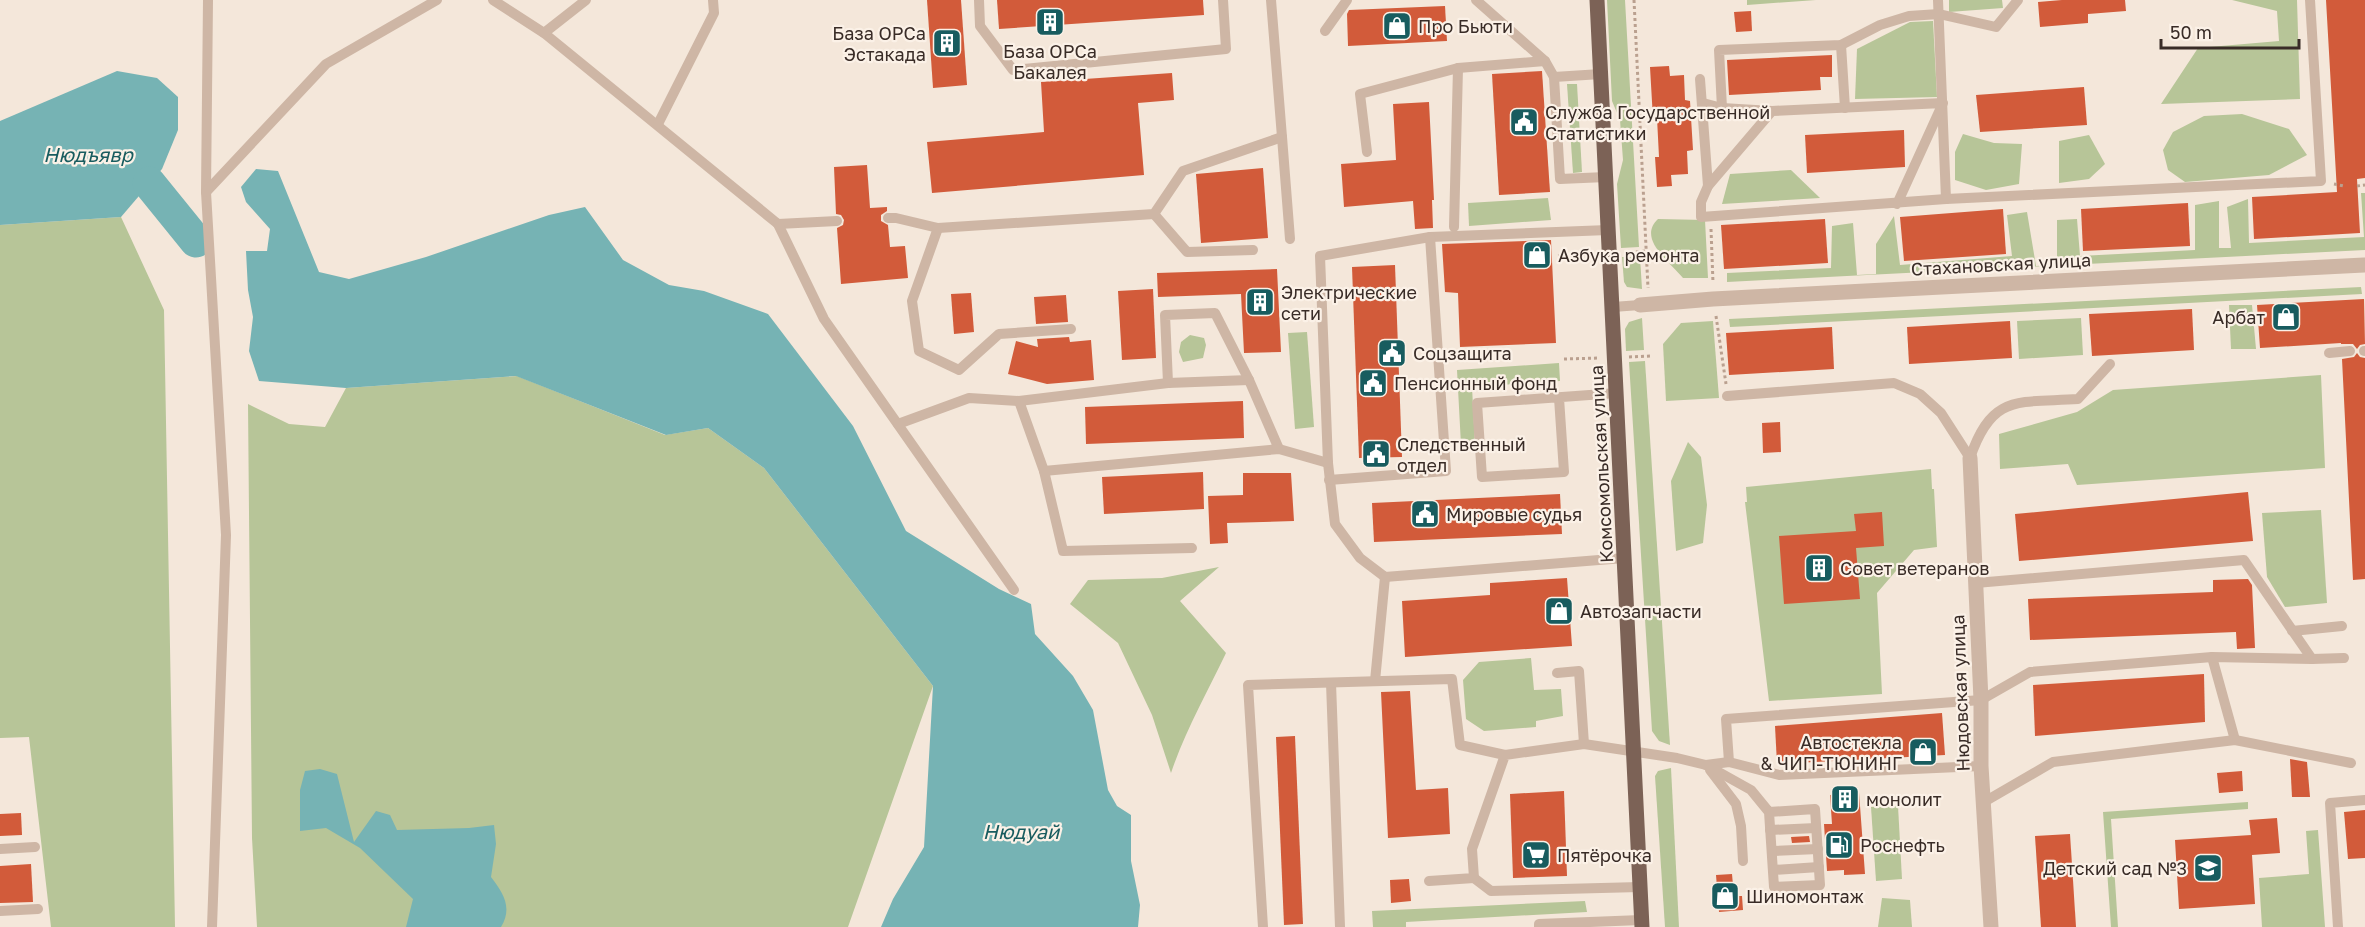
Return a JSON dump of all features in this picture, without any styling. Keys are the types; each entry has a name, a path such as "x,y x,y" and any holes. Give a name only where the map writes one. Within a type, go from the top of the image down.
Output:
{"main road":[{"name":"Комсомольская улица","path":"1597,0 1641,924"}],"street":[{"name":"Стахановская улица","path":"1644,305 1713,299 2364,264"},
{"name":"Нюдовская улица","path":"1970,458 1981,700 1981,766 1991,927"}],"lane":[{"path":"208,0 206,192 226,536 212,927"},
{"path":"206,192 326,64 437,0"},
{"path":"493,0 544,33 778,224 824,319 1014,590"},
{"path":"544,33 586,0"},
{"path":"658,124 714,13 713,0"},
{"path":"979,0 980,26 1013,70 1226,49 1223,0"},
{"path":"1271,0 1290,239"},
{"path":"1325,31 1347,0"},
{"path":"1476,0 1545,61 1554,77 1560,179 1606,177"},
{"path":"1938,0 1946,199"},
{"path":"1722,108 1719,50 1841,45 1880,25 1909,16 1939,14 1996,27 2018,0"},
{"path":"1772,111 1708,186 1701,202 1701,217 1946,199 2321,181 2310,0"},
{"path":"1841,45 1845,108"},
{"path":"1367,152 1360,94 1458,68 1545,61"},
{"path":"1454,227 1458,68"},
{"path":"1554,77 1601,74"},
{"path":"1700,80 1708,186"},
{"path":"1703,103 1722,108 1772,111 1943,103"},
{"path":"1897,204 1943,103"},
{"path":"1154,214 1183,171 1282,137"},
{"path":"888,218 938,228 1154,214"},
{"path":"1154,214 1187,252 1253,250"},
{"path":"778,224 837,221"},
{"path":"938,228 912,302 919,351 959,370 999,334 1071,329"},
{"path":"1608,230 1430,237 1320,256 1328,463 1335,524 1360,558 1385,577 1624,558"},
{"path":"1329,480 1446,471 1430,237"},
{"path":"1613,307 1644,305"},
{"path":"1168,383 1165,315 1215,313 1249,380 1279,449"},
{"path":"2329,353 2350,351"},
{"path":"1970,458 1986,422 1995,412 2018,403 2078,399 2110,364"},
{"path":"898,424 969,398 1019,401 1168,383 1249,380"},
{"path":"1727,396 1894,383 1920,394 1941,413 1970,458"},
{"path":"1559,398 1564,472 1482,477 1477,403 1617,393"},
{"path":"1019,401 1044,471 1062,551 1192,548"},
{"path":"1044,471 1279,449 1328,463"},
{"path":"1976,583 2244,560 2312,659"},
{"path":"1375,681 1385,577"},
{"path":"2292,630 2342,626"},
{"path":"2212,657 2235,740"},
{"path":"1729,762 1726,719 1981,700 2030,672 2212,657 2344,658"},
{"path":"1557,673 1579,671 1584,744"},
{"path":"1263,927 1248,685 1452,679 1460,746 1505,755 1584,744 1706,765 1751,790 1769,812 1774,887 1820,885 1815,809 1769,812"},
{"path":"1331,683 1340,927"},
{"path":"1984,802 2054,762 2235,740 2351,763"},
{"path":"1474,878 1472,849 1505,755"},
{"path":"1706,765 1729,762 1779,775 1981,766"},
{"path":"1706,765 1736,804 1741,826 1743,861"},
{"path":"2338,927 2330,803 2365,800"},
{"path":"1770,830 1816,828"},
{"path":"0,849 35,847"},
{"path":"1772,851 1818,849"},
{"path":"1773,870 1819,867"},
{"path":"1429,881 1474,878 1491,891 1640,887"},
{"path":"0,911 38,909"},
{"path":"1539,927 1539,924 1641,924"}],"path":[{"path":"1634,0 1644,305"},
{"path":"2357,186 2365,185"}],"green space":[{"path":"1607,0 1625,0 1639,247 1621,248 1617,184 1623,160 1620,120 1612,101"},
{"path":"1747,0 1816,0 1747,5"},
{"path":"1949,0 2002,0 2003,8 1949,12"},
{"path":"2232,0 2297,0 2300,99 2161,104 2198,48 2279,41 2277,11"},
{"path":"1933,21 1937,97 1855,99 1857,49 1910,22"},
{"path":"1567,84 1577,84 1582,172 1573,173"},
{"path":"2242,114 2289,129 2307,155 2269,175 2185,182 2168,170 2163,150 2173,132 2204,116"},
{"path":"1963,134 1994,143 2022,144 2019,184 1986,190 1955,180 1955,152"},
{"path":"2089,135 2105,164 2089,179 2059,183 2059,141"},
{"path":"1791,170 1820,198 1722,204 1730,174"},
{"path":"2361,193 2365,193 2365,250 1727,282 1727,273 1831,268 1832,226 1853,223 1857,275 1876,274 1876,244 1894,216 1900,265 2012,256 2007,215 2027,212 2036,266 2057,265 2057,220 2077,219 2080,256 2195,250 2195,205 2219,201 2219,248 2231,248 2227,207 2248,199 2249,243 2364,237"},
{"path":"1548,198 1551,220 1469,226 1468,203"},
{"path":"121,217 164,310 175,927 51,927 29,737 0,738 0,225"},
{"path":"1658,219 1705,220 1708,278 1683,278 1657,250 1651,234 1652,227"},
{"path":"1622,257 1640,257 1642,289 1627,287 1624,282"},
{"path":"2361,287 2362,294 1730,327 1729,319"},
{"path":"2229,305 2252,305 2256,349 2231,349"},
{"path":"1642,318 1644,350 1626,351 1625,329 1629,322"},
{"path":"2081,318 2083,355 2019,359 2017,321"},
{"path":"1713,321 1719,398 1666,401 1663,344 1681,323"},
{"path":"1307,332 1314,427 1295,429 1288,333"},
{"path":"1190,335 1204,338 1206,345 1203,358 1183,362 1179,352 1181,342"},
{"path":"1645,361 1670,745 1659,741 1652,731 1629,362"},
{"path":"1559,363 1560,381 1472,387 1475,444 1461,445 1457,370"},
{"path":"2321,375 2325,468 2077,485 2068,464 2000,469 1999,434 2077,412 2113,390"},
{"path":"517,376 665,435 708,428 764,468 933,686 848,927 257,927 252,838 248,404 289,424 325,427 346,388"},
{"path":"1688,442 1701,457 1707,505 1703,543 1676,551 1671,481"},
{"path":"1931,469 1937,547 1914,550 1877,593 1882,694 1769,701 1745,502 1747,502 1746,487"},
{"path":"2321,510 2327,603 2285,607 2267,577 2262,513"},
{"path":"1219,567 1180,601 1226,653 1190,727 1171,773 1152,715 1118,643 1070,604 1088,580 1162,578"},
{"path":"1531,658 1534,690 1561,689 1563,716 1536,721 1536,727 1484,731 1466,719 1463,680 1479,662"},
{"path":"1671,768 1679,927 1665,927 1655,776 1658,771"},
{"path":"2248,802 2248,809 2111,819 2118,927 2111,927 2103,812"},
{"path":"1898,806 1902,879 1876,881 1871,807"},
{"path":"2318,830 2325,927 2262,927 2259,878 2309,874 2306,831"},
{"path":"1882,898 1910,900 1912,927 1878,927"},
{"path":"1585,901 1587,912 1406,922 1406,927 1373,927 1372,911"}],"water":[{"name":"Нюдъявр","path":"117,71 157,78 178,97 178,130 162,169 121,217 0,225 0,121"},
{"name":"Нюдуай","path":"256,169 278,171 319,272 349,279 426,257 549,215 585,207 623,260 669,285 704,291 768,314 853,426 906,531 999,589 1031,604 1035,634 1073,676 1093,710 1108,790 1117,806 1131,815 1131,861 1140,905 1138,927 881,927 893,899 924,847 933,686 764,468 708,428 666,435 516,376 346,388 259,381 249,351 253,317 248,290 246,251 267,251 270,229 246,202 241,187"},
{"path":"320,769 337,774 354,842 376,811 390,815 397,830 494,825 496,844 491,877 505,900 505,920 501,927 406,927 413,899 360,848 326,828 300,831 300,790 305,771"}],"building":[{"name":"База ОРСа Эстакада","path":"927,0 961,0 967,85 933,88"},
{"name":"База ОРСа Бакалея","path":"997,0 1203,0 1204,15 999,29"},
{"path":"2125,0 2126,11 2088,14 2088,23 2040,27 2038,2"},
{"path":"2326,0 2365,0 2365,178 2357,179 2360,233 2254,239 2252,197 2337,192"},
{"name":"Про Бьюти","path":"1445,6 1447,41 1348,46 1347,14 1349,10"},
{"path":"1751,11 1752,31 1736,32 1734,12"},
{"path":"1832,55 1832,77 1820,77 1821,90 1729,95 1727,60"},
{"path":"1669,66 1670,76 1684,75 1685,100 1690,101 1693,150 1687,151 1688,174 1671,175 1672,186 1657,187 1655,157 1659,157 1657,118 1653,119 1650,67"},
{"path":"1542,71 1550,192 1499,195 1492,74"},
{"path":"1172,73 1174,100 1138,103 1144,175 932,193 927,142 1044,132 1041,82"},
{"path":"2084,87 2087,125 1980,132 1976,95"},
{"path":"1429,102 1434,200 1432,200 1433,228 1415,229 1413,201 1344,207 1341,164 1396,160 1393,104"},
{"path":"1904,130 1905,167 1807,173 1805,135"},
{"path":"867,165 870,208 887,207 887,211 881,215 881,221 888,225 890,247 905,246 908,278 841,284 837,228 843,225 844,220 841,215 836,214 834,167"},
{"path":"1263,168 1268,238 1201,243 1196,174"},
{"path":"2188,203 2190,246 2083,251 2081,209"},
{"path":"2003,209 2006,254 1904,261 1900,217"},
{"path":"1825,219 1828,263 1724,269 1721,225"},
{"path":"1551,240 1556,343 1460,347 1458,293 1445,292 1442,244"},
{"path":"1395,265 1402,457 1359,458 1352,267"},
{"name":"Электрические сети","path":"1277,269 1281,352 1244,353 1241,294 1158,297 1157,273"},
{"path":"1153,289 1156,358 1122,360 1118,291"},
{"path":"971,293 974,332 954,334 951,294"},
{"path":"1066,295 1068,322 1036,324 1034,297"},
{"path":"2364,299 2365,344 2360,345 2357,349 2353,344 2341,343 2260,348 2257,305"},
{"path":"2192,309 2194,350 2092,356 2089,314"},
{"path":"2010,321 2012,358 1909,364 1907,327"},
{"path":"1832,327 1834,369 1729,375 1726,333"},
{"path":"1069,337 1070,342 1091,340 1094,380 1047,384 1008,374 1016,341 1038,347 1037,339"},
{"path":"2357,353 2360,357 2365,358 2365,579 2353,580 2342,359 2354,357"},
{"path":"1243,401 1244,438 1086,444 1085,407"},
{"path":"1780,422 1781,452 1763,453 1762,423"},
{"path":"1203,472 1204,509 1104,514 1102,477"},
{"path":"1243,473 1291,473 1294,521 1227,523 1228,543 1210,544 1208,496 1243,495"},
{"path":"2248,492 2253,541 2019,561 2015,514"},
{"path":"1560,494 1562,534 1374,542 1372,503"},
{"name":"Совет ветеранов","path":"1882,512 1884,546 1856,548 1860,599 1784,604 1779,536 1856,531 1854,514"},
{"path":"1567,578 1572,646 1405,657 1402,601 1490,595 1490,583"},
{"path":"2248,579 2252,585 2255,648 2237,649 2236,632 2030,640 2028,599 2213,592 2213,580"},
{"path":"2204,674 2205,722 2035,736 2033,685"},
{"path":"1410,691 1416,790 1448,788 1450,834 1388,838 1381,692"},
{"path":"1942,713 1945,755 1777,764 1775,726"},
{"path":"1295,736 1303,924 1284,925 1276,737"},
{"path":"2290,759 2307,762 2310,797 2292,797"},
{"path":"2242,771 2243,791 2219,793 2217,773"},
{"name":"Пятёрочка","path":"1564,791 1567,876 1513,878 1510,794"},
{"path":"1859,792 1865,874 1844,875 1844,870 1827,871 1824,824 1832,824 1830,795"},
{"path":"2365,810 2365,858 2348,859 2344,812"},
{"path":"21,813 22,835 0,836 0,814"},
{"path":"2277,818 2280,853 2252,855 2255,904 2179,909 2175,840 2251,835 2249,820"},
{"path":"2070,834 2076,927 2041,927 2035,836"},
{"path":"1809,836 1810,842 1792,843 1791,837"},
{"path":"31,864 33,902 0,903 0,866"},
{"path":"1732,874 1734,896 1742,896 1743,910 1719,912 1716,875"},
{"path":"1409,879 1411,901 1391,903 1390,880"}],"waterway":[{"name":"Нюдуай","path":"149,183 196,241"}],"place":[{"name":"База ОРСа Бакалея","path":"1050,22"},
{"name":"Про Бьюти","path":"1397,26"},
{"name":"База ОРСа Эстакада","path":"947,43"},
{"name":"Служба Государственной Статистики","path":"1524,122"},
{"name":"Азбука ремонта","path":"1537,255"},
{"name":"Электрические сети","path":"1260,302"},
{"name":"Арбат","path":"2286,317"},
{"name":"Соцзащита","path":"1392,353"},
{"name":"Пенсионный фонд","path":"1373,383"},
{"name":"Следственный отдел","path":"1376,454"},
{"name":"Мировые судья","path":"1425,514"},
{"name":"Совет ветеранов","path":"1819,568"},
{"name":"Автозапчасти","path":"1559,611"},
{"name":"Автостекла & ЧИП-ТЮНИНГ","path":"1923,752"},
{"name":"монолит","path":"1845,799"},
{"name":"Роснефть","path":"1839,845"},
{"name":"Пятёрочка","path":"1536,855"},
{"name":"Детский сад №3","path":"2208,868"},
{"name":"Шиномонтаж","path":"1725,896"}]}
